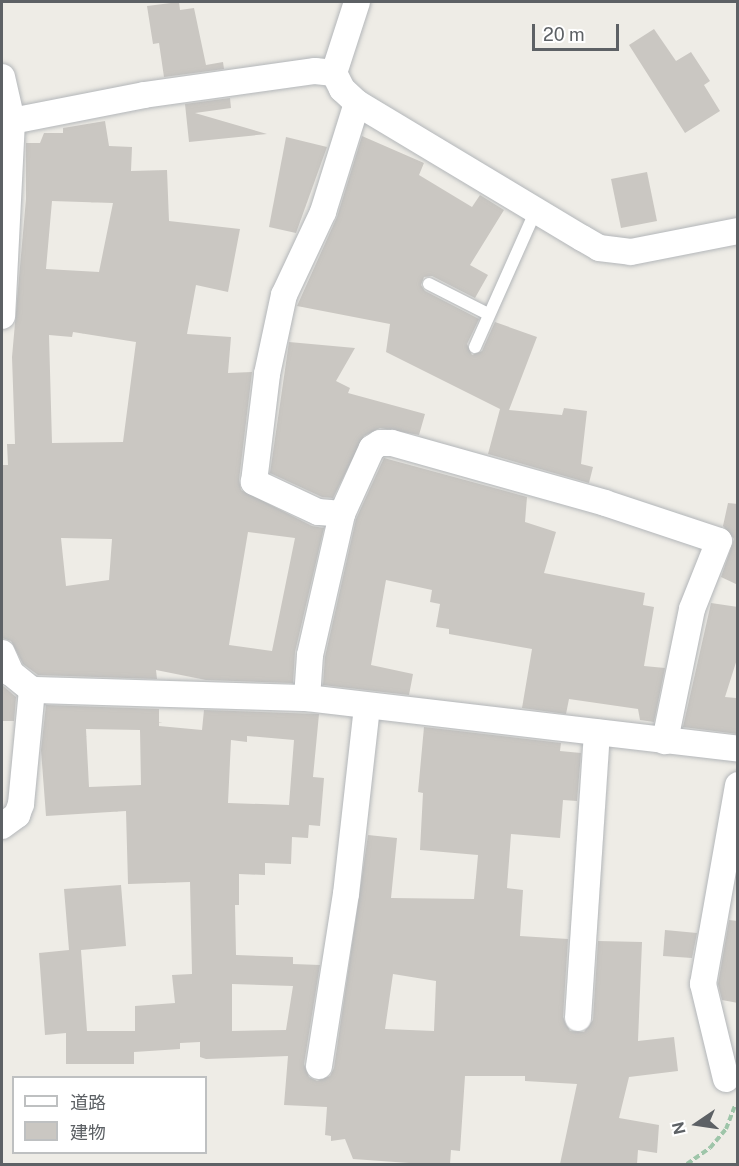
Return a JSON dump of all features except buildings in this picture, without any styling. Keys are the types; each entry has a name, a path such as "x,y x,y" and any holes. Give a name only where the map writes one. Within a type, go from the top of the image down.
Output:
{"street":[{"path":"357,2 334,73 342,89 357,103 599,248 631,252 738,231"},
{"path":"12,121 144,95 315,71 334,73"},
{"path":"2,77 12,121 2,316"},
{"path":"342,513 318,512 254,482 267,374 284,295 323,212 357,103"},
{"path":"307,698 310,655 342,513 372,448 380,443 392,443 605,503 728,544 692,609 665,741"},
{"path":"2,653 11,673 32,690 307,698 738,749"},
{"path":"2,826 17,815 21,804 32,690"},
{"path":"319,1066 346,894 367,706"},
{"path":"578,1018 597,733"},
{"path":"726,1079 703,984 738,785"}],"lane":[{"path":"475,347 536,210"},
{"path":"429,284 488,314"}],"path":[{"path":"687,1164 721,1136 735,1104"}]}
